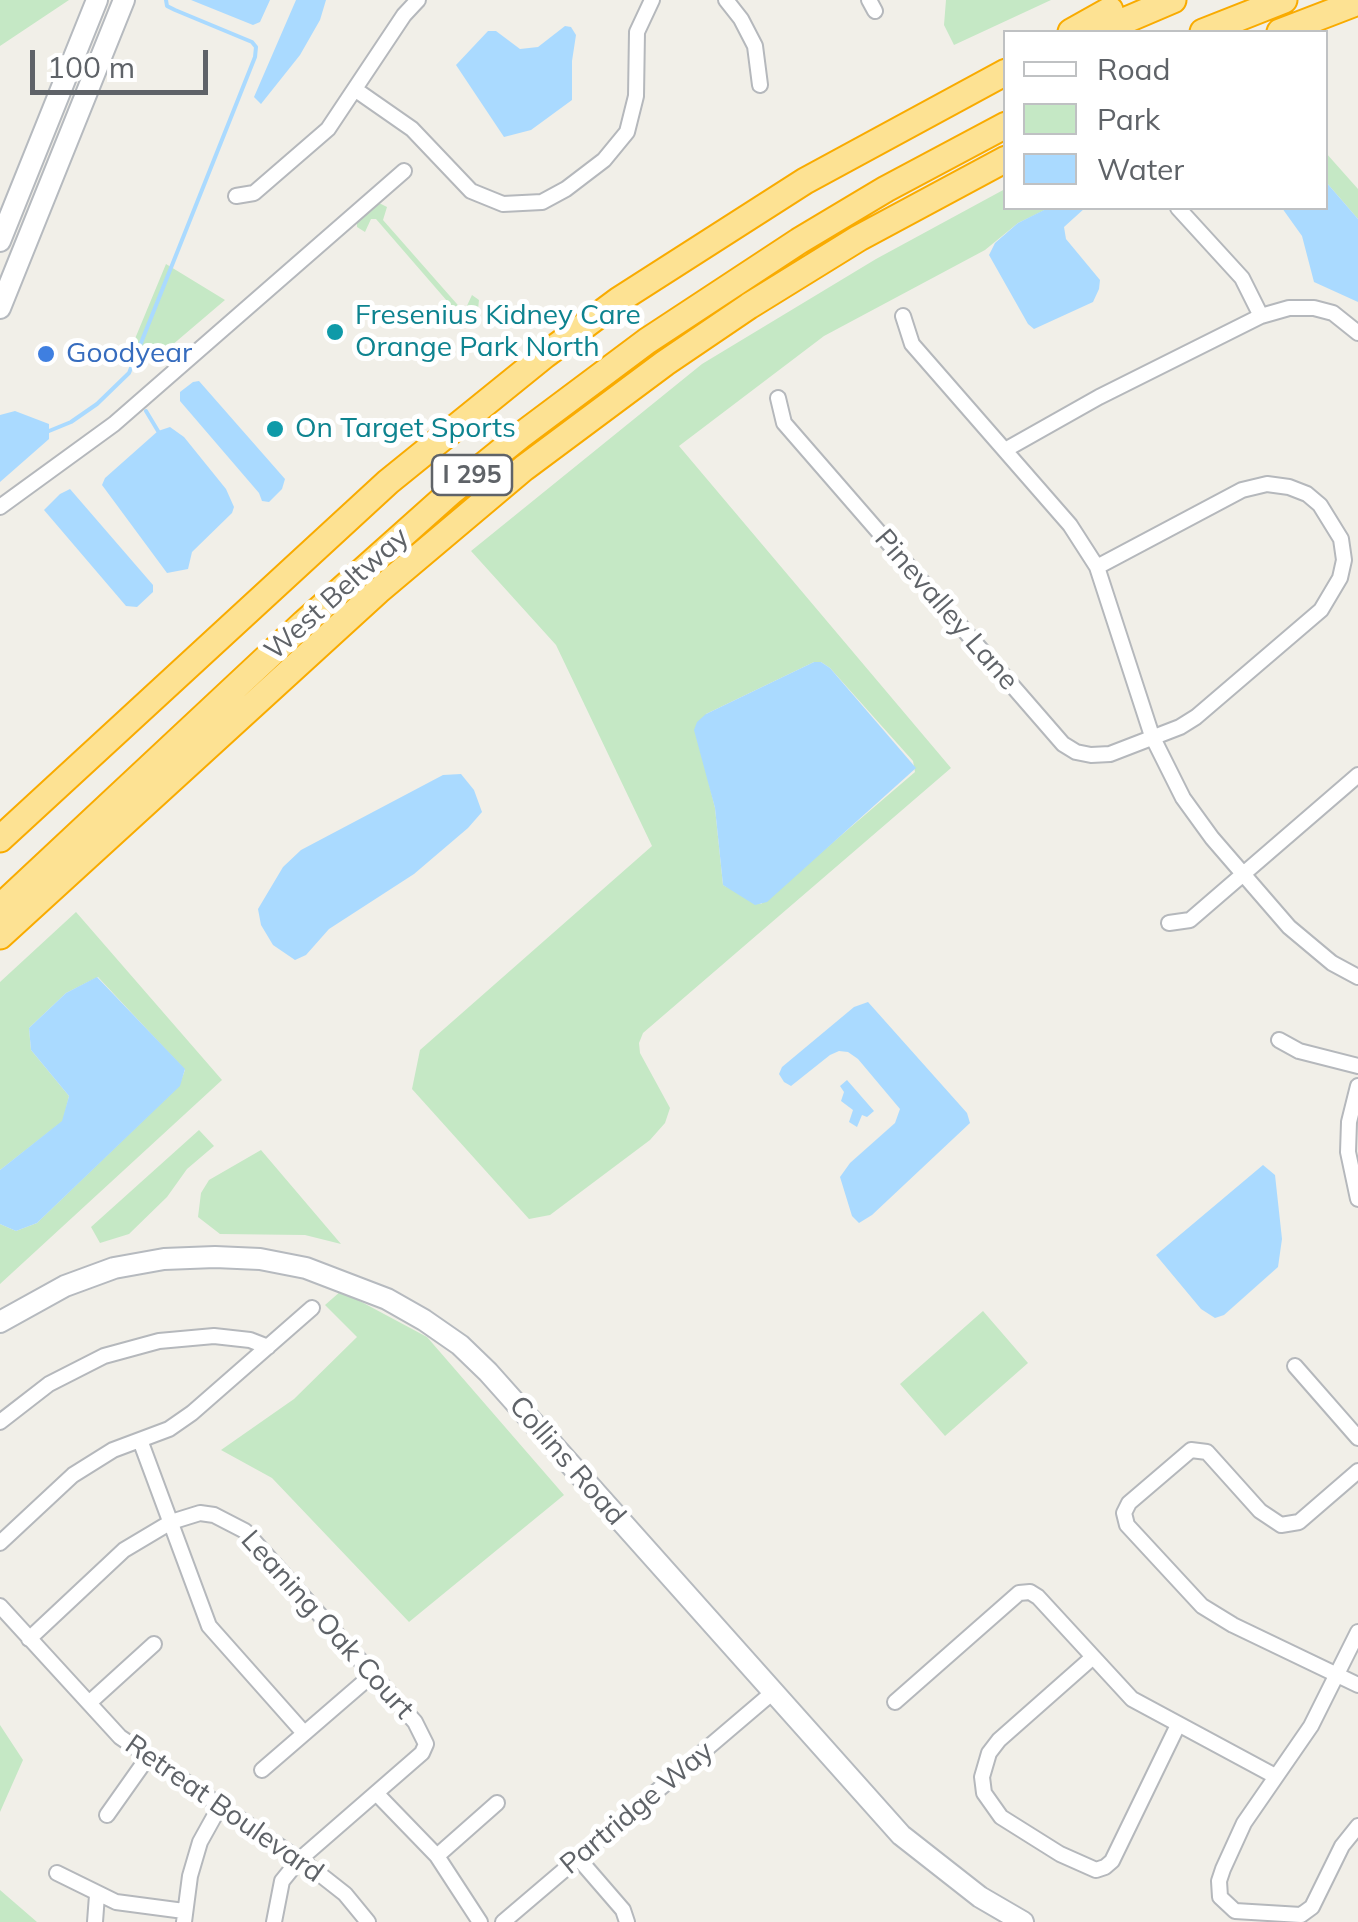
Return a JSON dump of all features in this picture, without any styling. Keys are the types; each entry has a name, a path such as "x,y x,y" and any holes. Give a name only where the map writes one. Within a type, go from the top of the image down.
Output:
{"highway":[{"path":"1075,30 1132,0"},
{"path":"1103,30 1173,0"},
{"path":"1209,30 1284,0"},
{"path":"1285,30 1358,2"},
{"name":"West Beltway","path":"0,839 388,482 545,355 619,300 805,181 1001,73"},
{"name":"West Beltway","path":"0,907 317,610 520,436 647,341 785,250 886,189 1003,128"},
{"path":"0,936 378,591 524,468 749,306 859,238 1003,161"}],"street":[{"path":"0,241 97,0"},
{"path":"0,308 124,0"},
{"path":"236,196 254,192 318,140 418,0"},
{"path":"356,90 412,129 471,191 503,204 542,202 566,190 604,160 627,132 636,96 636,32 652,0"},
{"path":"726,0 754,46 760,85"},
{"path":"25,245 18,226 40,170 38,144"},
{"path":"0,507 114,424 404,171"},
{"path":"1180,210 1242,278 1262,316"},
{"path":"1005,450 1099,397 1262,316 1289,308 1314,308 1333,313 1358,334"},
{"path":"904,316 912,344 1070,526 1097,567 1152,736 1183,798 1212,838 1310,946 1358,977"},
{"name":"Pinevalley Lane","path":"778,398 784,423 1063,744 1076,752 1092,756 1110,754 1196,717 1321,610 1340,578 1344,560 1341,539 1332,521 1307,494 1267,484 1242,490 1097,567"},
{"path":"1170,923 1190,920 1358,775"},
{"path":"1279,1040 1298,1050 1358,1066"},
{"path":"1358,1086 1349,1122 1348,1152 1358,1199"},
{"name":"Collins Road","path":"0,1322 90,1276 132,1264 191,1257 282,1262 388,1299 436,1328 488,1372 900,1835 980,1897 1023,1922"},
{"path":"0,1520 6,1538 74,1476 114,1450 169,1429 312,1308"},
{"path":"0,1422 49,1384 104,1356 159,1341 214,1336 250,1340 268,1347"},
{"path":"1296,1366 1358,1438"},
{"path":"140,1440 209,1626 304,1734"},
{"path":"1358,1471 1300,1522 1281,1525 1260,1510 1207,1452 1191,1450 1129,1503 1124,1513 1127,1525 1202,1606 1233,1625 1358,1684"},
{"name":"Leaning Oak Court","path":"29,1638 124,1550 171,1522 200,1513 214,1515 245,1532 415,1722 426,1744 422,1753 298,1860"},
{"path":"895,1702 1019,1593 1030,1592 1038,1596 1132,1699 1248,1758 1275,1776"},
{"name":"Retreat Boulevard","path":"0,1606 120,1738 345,1894 368,1922"},
{"path":"1358,1632 1311,1726 1244,1823 1218,1890 1227,1906 1236,1911 1261,1918 1300,1916 1312,1906 1342,1846 1358,1826"},
{"path":"89,1703 154,1644"},
{"path":"1093,1658 989,1753 982,1777 984,1793 1001,1817 1060,1854 1096,1870 1105,1868 1112,1862 1178,1725"},
{"path":"262,1770 372,1674"},
{"name":"Partridge Way","path":"502,1922 772,1693"},
{"path":"107,1814 148,1757"},
{"path":"376,1793 437,1856 480,1922"},
{"path":"437,1856 497,1804"},
{"path":"57,1873 97,1896 184,1917 200,1842 220,1806"},
{"path":"578,1858 623,1910 627,1922"},
{"path":"274,1922 282,1881 298,1860"},
{"path":"95,1922 97,1896"}],"green space":[{"path":"0,0 69,0 0,46"},
{"path":"946,0 1051,0 954,45 944,25"},
{"path":"1328,155 1358,189 1358,219 1328,184"},
{"path":"1003,190 1003,210 1045,210 1018,223 985,250 824,336 679,446 951,768 643,1033 640,1053 670,1108 665,1123 650,1140 550,1215 529,1219 412,1089 420,1050 652,846 556,645 471,551 702,364 876,259","holes":["814,662 830,668 913,761 915,772 761,904 723,885 708,779 706,714"]},
{"path":"379,203 387,207 383,220 464,312 472,295 479,300 478,309 459,325 452,326 454,309 376,219 371,219 365,232 357,227 357,222"},
{"path":"166,264 225,300 151,363 127,358"},
{"path":"76,912 222,1080 0,1284 0,1224 16,1231 37,1223 179,1086 185,1070 98,977 66,993 29,1028 31,1050 69,1096 63,1121 0,1170 0,982"},
{"path":"199,1130 214,1146 187,1169 167,1197 129,1234 100,1243 91,1227"},
{"path":"261,1150 341,1244 305,1235 220,1234 198,1217 201,1193 209,1180"},
{"path":"341,1291 427,1337 564,1495 409,1622 272,1478 221,1450 294,1399 357,1337 325,1305"},
{"path":"983,1311 1028,1363 945,1436 900,1384"},
{"path":"0,1725 23,1760 0,1812"},
{"path":"0,1890 37,1922 0,1922"}],"water":[{"path":"191,0 270,0 260,22 253,25"},
{"path":"296,0 326,0 320,20 300,55 261,104 254,97"},
{"path":"565,26 571,27 576,35 572,100 531,130 504,137 456,65 488,31 496,31 520,49 538,47"},
{"path":"1328,184 1358,219 1358,302 1314,282 1302,236 1283,210 1328,210"},
{"path":"1044,210 1083,210 1064,227 1066,239 1100,280 1093,302 1034,329 1028,324 989,255 995,243 1018,223"},
{"path":"199,381 285,479 282,489 269,502 262,501 180,401 180,392"},
{"path":"15,411 49,424 49,439 0,482 0,415"},
{"path":"170,427 184,437 226,489 234,507 192,552 188,569 167,573 102,485 158,431"},
{"path":"70,489 153,585 153,592 137,607 126,606 44,510"},
{"path":"814,662 830,668 916,768 767,902 755,905 723,885 715,808 694,730 706,714"},
{"path":"461,774 474,790 482,812 468,828 414,874 329,929 306,955 295,960 273,945 261,925 258,909 283,867 301,850 443,775"},
{"path":"97,977 185,1069 180,1086 37,1223 16,1231 0,1224 0,1170 62,1121 69,1096 31,1050 29,1028 66,993"},
{"path":"868,1002 967,1113 970,1123 859,1223 852,1216 840,1177 895,1123 900,1109 848,1052 830,1055 791,1086 779,1074 782,1067 854,1007"},
{"path":"847,1080 874,1111 867,1117 862,1115 857,1127 849,1122 853,1110 841,1101 844,1092 840,1086"},
{"path":"1263,1165 1275,1175 1282,1239 1278,1267 1224,1315 1215,1318 1201,1309 1156,1255"}],"waterway":[{"path":"49,431 97,404 129,373 255,57 252,42 175,10 167,6 166,0"},
{"path":"146,411 158,431"}],"place":[{"name":"Fresenius Kidney Care Orange Park North","path":"335,332"},
{"name":"Goodyear","path":"46,354"},
{"name":"On Target Sports","path":"275,429"}]}
